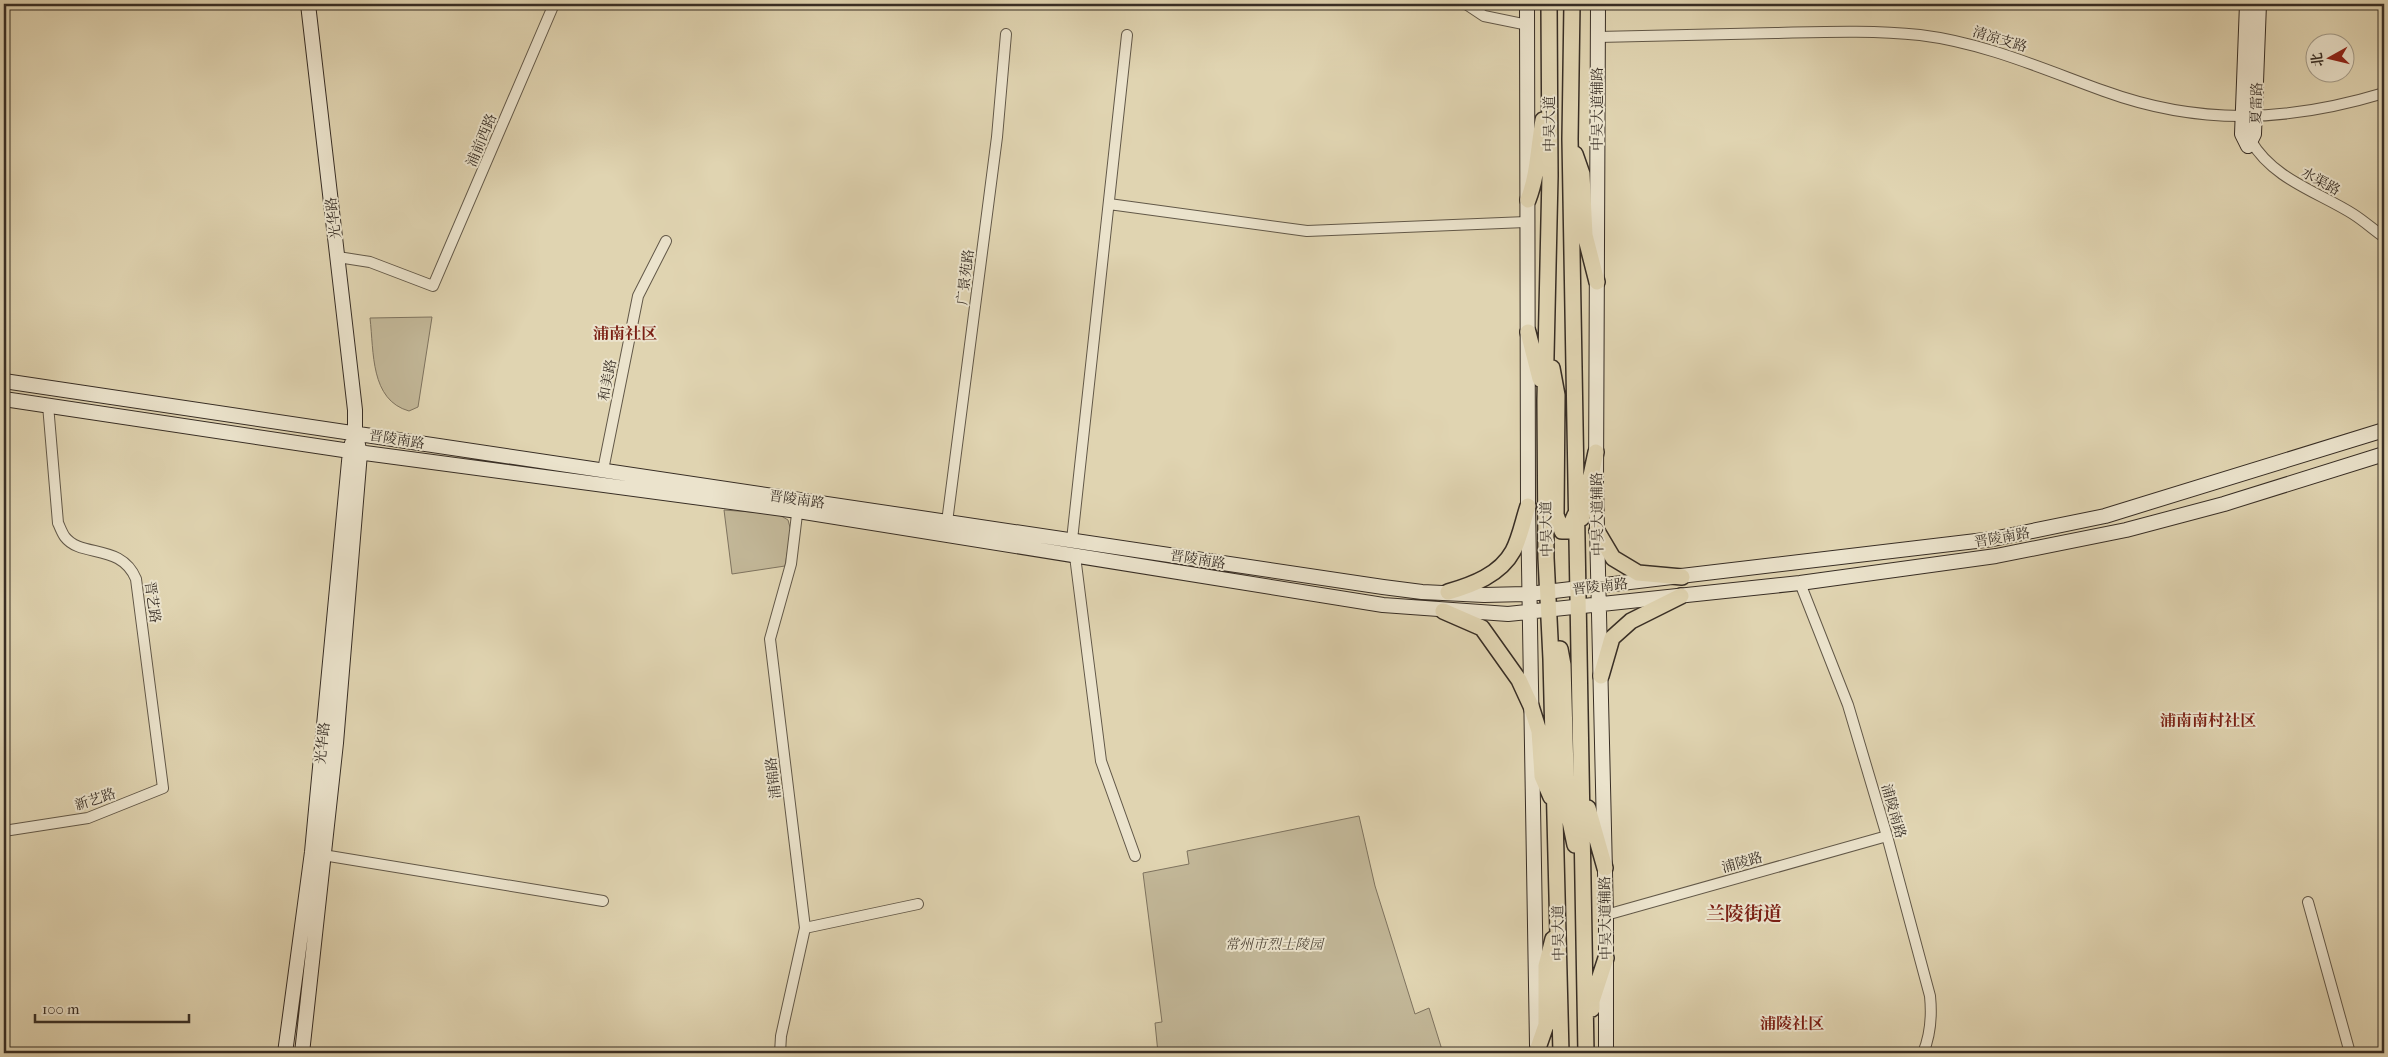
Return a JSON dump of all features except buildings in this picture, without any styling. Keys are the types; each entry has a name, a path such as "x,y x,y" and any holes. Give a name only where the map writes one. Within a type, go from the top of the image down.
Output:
{"main road":[{"name":"光华路","path":"302,1053 318,854 355,452 355,410 308,4"},
{"path":"1528,4 1528,506 1538,1051"},
{"name":"中吴大道","path":"1549,4 1545,400 1547,592 1551,659 1561,1053"},
{"name":"中吴大道","path":"1572,4 1570,139 1579,740 1586,1053"},
{"name":"中吴大道辅路","path":"1598,4 1596,452 1606,915 1606,1053"},
{"name":"夏雷路","path":"2247,4 2249,118"},
{"name":"夏雷路","path":"2251,141 2248,146 2242,134 2249,118 2259,4"},
{"path":"1549,31 1555,20 1560,20 1564,33 1562,130 1571,185"},
{"path":"1528,200 1536,180 1536,153 1549,87"},
{"path":"1570,139 1582,174 1585,235 1597,282"},
{"path":"1528,332 1545,400"},
{"path":"1546,334 1557,396 1556,516 1562,531 1568,532 1576,511"},
{"name":"晋陵南路","path":"4,380 603,470 1075,556 1383,605 1443,612 1530,614 1800,583 1996,556 2126,530 2224,504 2384,454"},
{"name":"晋陵南路","path":"4,399 355,452 798,506 947,522 1384,587 1422,592 1484,595 1529,594 1577,589 1993,540 2104,516 2384,430"},
{"path":"1577,544 1596,452"},
{"path":"1448,592 1476,584 1499,567 1512,551 1528,506"},
{"path":"1597,531 1613,558 1638,573 1682,577"},
{"path":"1601,676 1612,638 1631,621 1681,596"},
{"path":"1443,612 1482,628 1518,680 1531,706 1539,731 1542,776 1555,805"},
{"path":"1551,659 1555,649 1560,649 1564,665 1567,807 1583,883"},
{"path":"1579,740 1587,757 1588,814 1605,868"},
{"name":"光华路","path":"285,1053 318,854"},
{"path":"1538,1051 1546,1025 1546,966 1558,923"},
{"path":"1590,1053 1592,1001 1606,958"}],"street":[{"name":"浦前西路","path":"338,257 370,262 433,286 554,4"},
{"path":"1466,4 1484,16 1528,25"},
{"name":"清凉支路","path":"1598,37 1839,32 1920,35 1962,42 2007,55 2106,92 2161,107 2249,118 2304,112 2384,93"},
{"name":"广景苑路","path":"947,522 997,137 1006,34"},
{"path":"1072,540 1127,35"},
{"name":"水渠路","path":"2251,141 2258,153 2286,177 2353,214 2384,237"},
{"path":"1109,204 1307,231 1528,222"},
{"name":"和美路","path":"603,470 638,296 666,241"},
{"name":"晋艺路","path":"48,405 58,522 65,538 76,544 118,558 131,566 136,579 163,788"},
{"name":"浦锦路","path":"780,1053 781,1036 805,928 770,639 791,564 798,506"},
{"path":"1075,556 1101,761 1135,856"},
{"name":"浦陵南路","path":"1800,583 1848,705 1887,836 1930,996 1932,1015 1927,1043 1923,1053"},
{"name":"新艺路","path":"4,830 88,818 163,788"},
{"name":"浦陵路","path":"1606,915 1887,836"},
{"path":"318,854 603,901"},
{"path":"2308,902 2350,1053"},
{"path":"805,928 918,904"}],"green space":[{"path":"432,317 418,407 409,411 396,405 387,397 381,386 376,373 370,318"},
{"path":"724,510 778,514 788,520 791,531 785,566 732,574"},
{"name":"常州市烈士陵园","path":"1359,816 1375,886 1415,1014 1429,1008 1443,1053 1158,1053 1155,1023 1162,1022 1143,873 1189,864 1187,851"}],"district":[{"name":"浦南社区","path":"625,333"},
{"name":"浦南南村社区","path":"2208,720"},
{"name":"兰陵街道","path":"1744,913"},
{"name":"浦陵社区","path":"1792,1023"}]}
